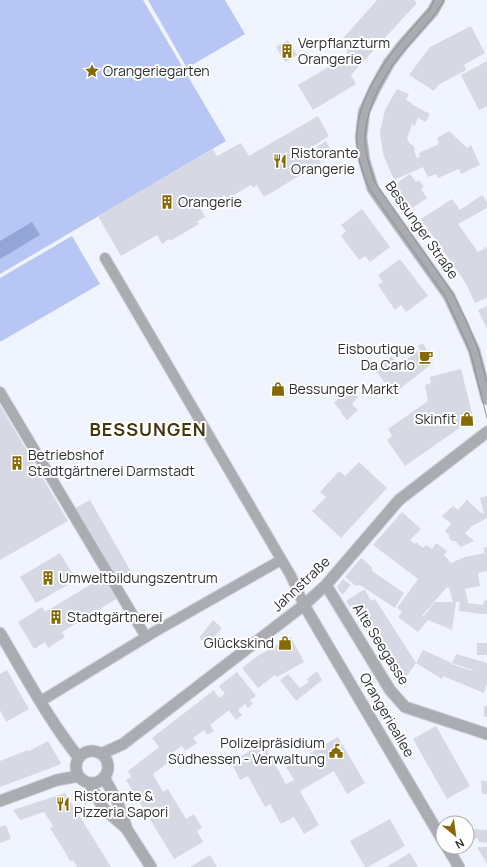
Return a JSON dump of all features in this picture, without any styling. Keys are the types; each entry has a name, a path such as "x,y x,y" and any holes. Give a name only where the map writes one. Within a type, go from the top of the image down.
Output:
{"street":[{"name":"Bessunger Straße","path":"439,0 433,11 389,63 364,112 361,137 364,160 370,182 450,296 474,350 487,400"},
{"name":"Jahnstraße","path":"101,754 123,744 304,605 326,585 399,500 487,432"},
{"name":"Alte Seegasse","path":"326,585 390,690 405,707 487,734"},
{"name":"Orangerieallee","path":"304,605 435,827"},
{"path":"0,633 40,701 80,763 81,779 89,783 94,783 104,777 107,773 108,765 107,760 101,754 92,751 80,763 57,780 0,801"},
{"name":"Jahnstraße","path":"108,765 123,744"},
{"path":"104,777 117,801 126,828 151,867"},
{"path":"89,783 104,809 126,828"},
{"path":"452,855 459,867"}],"lane":[{"path":"105,258 291,576 304,605"},
{"path":"0,392 146,637"},
{"path":"40,701 146,637 281,560"}],"shaded area":[{"name":"Orangeriegarten","path":"0,0 143,0 226,141 0,274"},
{"path":"148,0 225,0 245,34 187,68"},
{"path":"32,222 40,235 0,259 0,241"},
{"path":"72,236 100,284 0,342 0,278"}],"building":[{"path":"377,0 414,0 417,3 351,75 356,84 313,110 298,85 342,59 348,52 338,44"},
{"path":"471,26 485,53 464,65 466,70 438,85 434,91 409,75 430,47"},
{"name":"Verpflanzturm Orangerie","path":"288,40 297,55 285,62 276,47"},
{"path":"487,61 487,106 479,110 461,75"},
{"path":"397,89 409,94 406,100 412,103 411,104 430,114 426,122 418,118 415,126 412,124 407,139 410,144 413,145 417,158 420,157 419,154 421,152 439,144 437,138 449,131 467,148 471,145 480,165 461,174 459,169 438,178 436,174 428,177 423,167 394,180 383,154 380,132 385,110"},
{"name":"Orangerie","path":"318,116 329,136 312,147 321,163 264,197 257,185 253,188 251,185 227,199 225,195 201,209 205,217 197,222 199,224 162,244 157,235 121,256 98,216 213,149 217,156 241,143 249,156"},
{"path":"326,141 331,150 321,156 316,147"},
{"path":"410,174 416,182 419,180 424,187 421,189 427,198 411,209 394,185"},
{"path":"482,195 487,202 487,208 458,224 478,252 487,247 487,298 475,303 465,282 421,219 452,199 460,210"},
{"path":"362,209 390,247 370,262 365,256 359,260 341,236 346,231 341,225"},
{"path":"400,259 428,296 406,312 401,305 395,310 378,285 383,282 378,275"},
{"path":"487,306 487,329 478,310"},
{"path":"423,343 433,363 393,394 375,369 392,356 399,366 420,349 418,346"},
{"path":"461,369 473,417 405,466 387,440 392,436 388,429 428,401 425,385 431,383 430,377"},
{"path":"350,387 358,397 352,404 358,410 347,420 334,403"},
{"name":"Betriebshof Stadtgärtnerei Darmstadt","path":"0,405 68,521 0,560"},
{"path":"359,462 387,488 341,538 312,511 326,497 320,492 339,471 345,476"},
{"path":"487,496 487,518 472,526 465,533 474,541 461,547 449,538 449,535 445,531 451,524 442,516 453,506 458,510 467,500 481,513 484,513 480,498"},
{"path":"90,500 133,575 118,584 75,508"},
{"path":"402,512 421,529 410,540 415,544 416,542 423,548 426,545 432,549 436,543 447,551 444,555 451,563 465,557 485,553 483,548 487,547 487,571 478,573 480,586 465,589 468,603 483,605 484,601 487,600 487,614 459,611 460,602 456,602 452,630 428,620 418,632 398,617 402,612 397,608 418,579 373,545","holes":["447,587 449,588 453,602 435,602 423,617 422,616"]},
{"name":"Umweltbildungszentrum","path":"60,553 76,580 36,603 20,577"},
{"path":"361,558 372,567 372,571 404,593 395,608 360,585 356,586 345,577"},
{"name":"Stadtgärtnerei","path":"105,576 118,598 62,632 65,637 48,648 45,642 34,649 18,622 42,607 45,612"},
{"path":"343,579 351,585 342,595 337,587"},
{"path":"365,590 371,601 375,599 416,663 401,685 374,644 355,611 353,612 346,601"},
{"path":"213,620 222,628 208,645 199,638"},
{"path":"291,637 304,662 277,677 275,675 258,688 242,668 259,655"},
{"path":"477,643 487,643 487,655 477,655"},
{"path":"423,650 452,663 456,654 487,663 487,684 484,693 443,676 442,679 416,663","holes":["452,663 473,670 473,671 451,664"]},
{"path":"7,670 29,709 6,722 0,710 0,674"},
{"path":"317,671 322,680 296,701 280,680 288,674 300,688 309,682 307,679"},
{"path":"237,672 256,696 250,700 253,704 248,708 245,704 238,710 242,715 236,720 229,710 210,725 214,731 207,735 204,730 193,738 197,743 185,751 182,746 166,757 169,762 153,774 163,792 168,789 186,819 194,814 202,828 197,831 203,842 174,859 126,780 131,777 128,771 159,747 152,738 214,690 219,698 225,694 219,686"},
{"path":"484,706 487,706 487,717 484,717"},
{"path":"436,726 470,786 447,799 413,739"},
{"path":"338,737 365,783 347,794 334,771 300,791 319,825 304,834 294,817 281,824 270,804 265,807 248,776 240,780 231,762 263,743 286,784 294,780 286,767"},
{"path":"48,741 61,763 59,765 0,787 0,761 28,750 29,751"},
{"path":"481,781 487,781 487,794 482,794"},
{"path":"65,793 111,867 77,867 73,860 70,861 50,828 53,826 44,812 20,820 13,810"},
{"path":"390,819 405,846 368,867 365,867 350,841"},
{"path":"6,825 11,839 0,843 0,827"},
{"path":"475,829 487,830 487,843 479,842 477,838 475,839"},
{"path":"477,847 487,847 487,864"},
{"path":"410,853 418,867 386,867"},
{"path":"210,855 217,867 190,867"}],"tram line":[{"path":"434,0 430,9 394,50 373,82 359,116 357,133 358,150 363,173 371,191 445,296 470,351 487,418"},
{"path":"444,0 431,19 398,57 378,89 366,124 365,147 374,181 453,294 478,349 487,383"}],"place":[{"name":"Verpflanzturm Orangerie","path":"287,51"},
{"name":"Orangeriegarten","path":"92,71"},
{"name":"Ristorante Orangerie","path":"280,161"},
{"name":"Orangerie","path":"167,202"},
{"name":"Eisboutique Da Carlo","path":"426,357"},
{"name":"Bessunger Markt","path":"278,389"},
{"name":"Skinfit","path":"467,419"},
{"name":"Betriebshof Stadtgärtnerei Darmstadt","path":"17,463"},
{"name":"Umweltbildungszentrum","path":"48,578"},
{"name":"Stadtgärtnerei","path":"56,617"},
{"name":"Glückskind","path":"285,643"},
{"name":"Polizeipräsidium Südhessen - Verwaltung","path":"336,751"},
{"name":"Ristorante & Pizzeria Sapori","path":"63,804"}],"district":[{"name":"BESSUNGEN","path":"148,430"}]}
